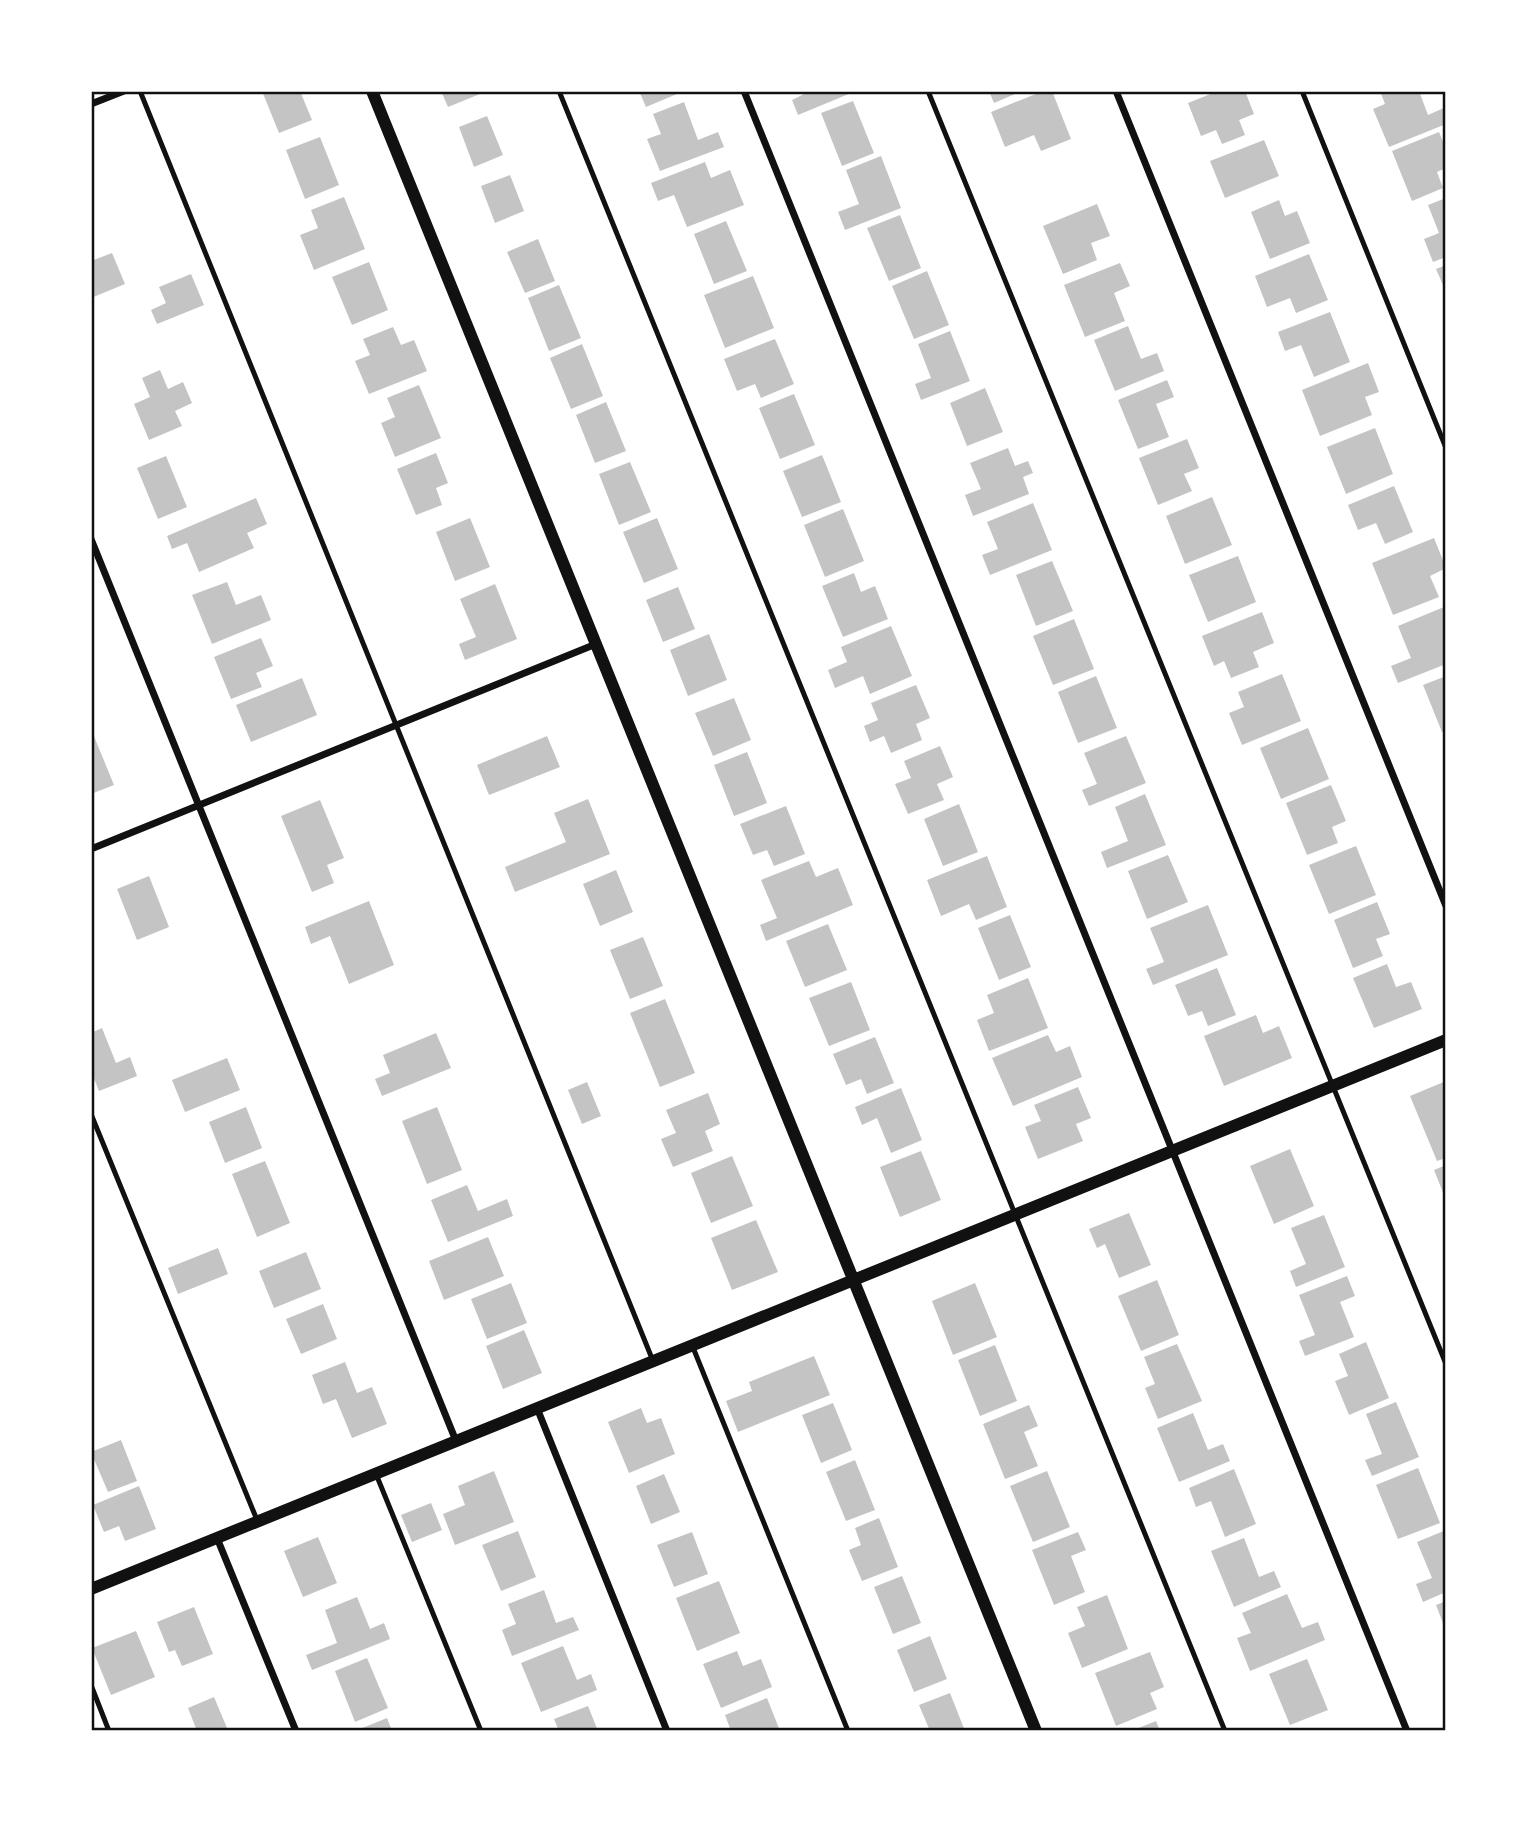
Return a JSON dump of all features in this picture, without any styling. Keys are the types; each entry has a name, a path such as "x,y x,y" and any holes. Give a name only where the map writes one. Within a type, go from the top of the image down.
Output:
{"street":[{"path":"91,104 124,91"},
{"path":"372,91 1036,1731"},
{"path":"744,91 1407,1731"},
{"path":"1116,91 1446,906"},
{"path":"91,539 456,1441"},
{"path":"91,849 596,644"},
{"path":"91,1589 1446,1040"},
{"path":"537,1408 667,1731"},
{"path":"217,1538 296,1731"}],"lane":[{"path":"140,91 398,724 653,1361"},
{"path":"559,91 1225,1731"},
{"path":"928,91 1446,1364"},
{"path":"1302,91 1446,448"},
{"path":"91,1114 258,1521"},
{"path":"692,1345 848,1731"},
{"path":"376,1474 481,1731"},
{"path":"91,1685 109,1731"}],"building":[{"path":"262,91 300,91 312,120 279,133"},
{"path":"441,91 479,91 480,94 448,107"},
{"path":"639,91 675,91 677,94 646,107"},
{"path":"810,91 856,91 798,115 792,100"},
{"path":"989,91 1022,91 994,103"},
{"path":"1043,91 1052,91 1071,139 1041,151 1034,135 1005,147 991,112"},
{"path":"1218,91 1245,91 1254,114 1239,120 1245,135 1222,144 1216,130 1201,136 1188,103"},
{"path":"1380,91 1419,91 1428,115 1446,107 1446,124 1389,147 1373,109 1385,104"},
{"path":"853,101 874,153 842,166 821,113"},
{"path":"684,102 698,140 718,132 724,147 660,171 647,139 661,134 653,114"},
{"path":"487,116 503,155 474,167 459,127"},
{"path":"1439,132 1446,149 1446,168 1437,172 1443,188 1412,201 1392,151"},
{"path":"320,137 339,185 305,199 286,150"},
{"path":"1264,140 1279,176 1225,198 1210,161"},
{"path":"881,156 901,208 845,230 838,212 859,204 846,170"},
{"path":"705,162 711,178 730,170 744,205 687,227 674,195 658,201 651,183"},
{"path":"510,175 524,211 495,223 481,186"},
{"path":"344,197 365,249 314,270 300,235 318,228 311,210"},
{"path":"1446,198 1446,257 1433,262 1424,239 1439,233 1428,205"},
{"path":"1279,200 1285,216 1297,211 1310,243 1270,259 1251,212"},
{"path":"1097,204 1110,236 1091,243 1097,260 1063,274 1043,226"},
{"path":"900,215 921,268 889,281 867,228"},
{"path":"726,221 747,271 714,284 694,234"},
{"path":"538,239 555,281 525,293 507,252"},
{"path":"112,253 125,284 91,298 91,261"},
{"path":"1309,254 1328,300 1296,313 1290,298 1267,307 1255,276"},
{"path":"369,262 388,310 352,325 332,277"},
{"path":"1120,263 1130,286 1114,293 1125,321 1085,337 1064,285"},
{"path":"1446,265 1446,292 1436,269"},
{"path":"927,271 949,325 914,339 892,286"},
{"path":"191,274 204,305 157,324 151,310 166,303 159,287"},
{"path":"753,276 774,328 725,348 704,295"},
{"path":"559,285 581,338 549,351 528,298"},
{"path":"1330,312 1350,362 1314,377 1301,345 1285,351 1278,332"},
{"path":"1128,326 1141,359 1157,353 1164,371 1115,391 1094,340"},
{"path":"393,327 401,345 414,340 427,371 369,394 355,361 370,355 363,339"},
{"path":"950,331 970,381 921,400 915,384 931,378 918,344"},
{"path":"775,339 794,384 761,398 755,384 737,391 724,359"},
{"path":"582,344 603,396 571,409 550,358"},
{"path":"1368,363 1379,392 1365,397 1372,415 1320,436 1302,390"},
{"path":"160,370 168,389 183,382 192,403 175,411 182,426 149,440 134,404 150,397 142,378"},
{"path":"1167,380 1174,397 1156,404 1169,437 1138,449 1118,400"},
{"path":"419,385 441,438 395,457 381,423 395,417 387,398"},
{"path":"985,388 1003,432 967,446 950,403"},
{"path":"794,394 815,445 780,459 759,408"},
{"path":"606,402 626,451 595,463 576,415"},
{"path":"1375,428 1393,474 1346,494 1327,447"},
{"path":"1187,439 1199,468 1184,474 1192,491 1158,505 1139,458"},
{"path":"1008,448 1015,466 1028,461 1033,473 1023,477 1029,494 973,516 965,495 981,489 970,463"},
{"path":"436,453 448,483 436,488 442,505 416,515 397,469"},
{"path":"822,455 841,502 802,517 783,471"},
{"path":"166,456 187,507 158,519 137,468"},
{"path":"630,462 651,512 619,525 599,474"},
{"path":"1394,486 1413,532 1385,544 1376,523 1358,530 1348,505"},
{"path":"1212,497 1232,545 1185,564 1166,516"},
{"path":"256,498 267,524 247,533 254,548 199,572 187,543 172,549 167,536"},
{"path":"1033,503 1052,550 990,575 982,555 998,549 987,522"},
{"path":"843,509 864,561 825,577 804,525"},
{"path":"470,518 490,567 455,581 436,532"},
{"path":"657,518 678,569 644,583 623,532"},
{"path":"1434,538 1446,568 1430,576 1439,597 1393,615 1372,563"},
{"path":"1238,556 1256,602 1208,622 1189,575"},
{"path":"1052,561 1073,611 1036,626 1016,575"},
{"path":"854,573 861,592 875,586 888,619 843,637 822,586"},
{"path":"227,582 236,605 261,595 271,620 212,644 192,595"},
{"path":"495,584 517,639 465,660 459,644 476,637 460,599"},
{"path":"678,587 695,629 663,642 646,600"},
{"path":"1444,607 1446,664 1398,683 1391,666 1411,658 1398,626"},
{"path":"1262,612 1274,643 1253,652 1259,667 1231,678 1224,661 1214,666 1202,636"},
{"path":"1074,619 1094,669 1053,685 1033,636"},
{"path":"891,626 912,676 870,694 863,676 835,688 828,670 847,662 841,647"},
{"path":"709,634 727,680 688,696 670,650"},
{"path":"261,638 273,666 256,673 262,687 231,699 214,657"},
{"path":"1282,674 1301,721 1242,745 1229,713 1244,707 1238,692"},
{"path":"1096,676 1117,728 1078,743 1058,692"},
{"path":"1446,676 1446,731 1442,732 1423,685"},
{"path":"302,678 317,715 251,742 236,705"},
{"path":"916,685 930,718 916,724 922,740 891,753 884,736 870,742 864,726 878,720 871,703"},
{"path":"734,698 751,740 713,756 695,713"},
{"path":"1308,728 1329,779 1281,799 1260,748"},
{"path":"91,729 114,785 91,794"},
{"path":"547,736 560,767 489,795 477,765"},
{"path":"1126,736 1146,783 1089,806 1082,790 1097,784 1084,753"},
{"path":"940,746 953,777 937,784 944,800 908,814 895,784 911,778 904,761"},
{"path":"747,752 767,803 734,816 714,765"},
{"path":"1331,785 1346,821 1332,827 1338,843 1307,855 1286,803"},
{"path":"1145,794 1166,845 1107,868 1101,852 1128,841 1115,807"},
{"path":"588,799 610,854 515,892 505,867 566,842 554,813"},
{"path":"320,800 344,858 327,865 334,883 312,892 281,816"},
{"path":"959,804 978,852 943,866 924,819"},
{"path":"786,806 805,854 774,866 767,850 753,855 740,824"},
{"path":"1356,846 1376,895 1329,914 1309,865"},
{"path":"1168,855 1188,902 1147,919 1128,871"},
{"path":"987,856 1007,907 976,920 969,904 941,916 927,880"},
{"path":"809,861 816,877 838,868 853,905 766,941 760,925 777,918 761,880"},
{"path":"616,870 633,912 600,926 583,884"},
{"path":"149,876 169,927 137,940 117,889"},
{"path":"369,901 394,965 349,984 330,936 311,944 305,927"},
{"path":"1377,902 1390,934 1376,939 1383,956 1353,968 1334,920"},
{"path":"1208,905 1228,955 1153,985 1146,969 1164,962 1150,928"},
{"path":"1010,915 1031,967 999,980 978,928"},
{"path":"828,924 847,970 805,987 786,941"},
{"path":"643,937 663,986 630,999 610,950"},
{"path":"1387,964 1396,987 1411,982 1422,1009 1374,1028 1353,978"},
{"path":"1217,968 1236,1015 1208,1026 1202,1011 1188,1016 1175,985"},
{"path":"1028,978 1048,1028 989,1051 977,1020 994,1013 987,995"},
{"path":"851,982 870,1030 829,1046 809,998"},
{"path":"665,999 695,1073 660,1087 630,1013"},
{"path":"1256,1015 1263,1033 1279,1026 1292,1058 1224,1086 1204,1036"},
{"path":"102,1028 116,1063 130,1057 137,1076 99,1091 91,1071 91,1033"},
{"path":"436,1033 451,1068 382,1096 375,1079 390,1073 383,1055"},
{"path":"1048,1035 1056,1052 1070,1046 1082,1077 1013,1106 992,1058"},
{"path":"875,1037 894,1083 867,1094 861,1079 846,1085 833,1054"},
{"path":"227,1058 240,1090 185,1112 172,1080"},
{"path":"1446,1081 1446,1158 1437,1161 1410,1096"},
{"path":"587,1082 601,1116 582,1124 568,1090"},
{"path":"1078,1087 1091,1118 1076,1124 1083,1141 1038,1159 1025,1127 1041,1121 1034,1105"},
{"path":"901,1088 922,1140 891,1153 877,1118 862,1125 855,1107"},
{"path":"708,1093 720,1124 705,1131 713,1151 673,1167 661,1139 676,1133 666,1110"},
{"path":"246,1107 262,1148 225,1163 209,1122"},
{"path":"437,1107 462,1170 427,1184 402,1121"},
{"path":"1290,1149 1314,1206 1274,1224 1250,1166"},
{"path":"921,1151 941,1200 900,1217 880,1167"},
{"path":"732,1156 753,1206 711,1223 691,1173"},
{"path":"265,1161 290,1223 257,1237 232,1174"},
{"path":"1446,1165 1446,1200 1434,1170"},
{"path":"467,1185 478,1211 507,1199 513,1216 448,1242 431,1200"},
{"path":"1129,1213 1151,1265 1119,1278 1105,1244 1097,1248 1089,1229"},
{"path":"1324,1215 1345,1267 1296,1287 1290,1271 1306,1264 1291,1228"},
{"path":"756,1220 778,1272 732,1290 711,1238"},
{"path":"488,1237 504,1276 444,1300 429,1261"},
{"path":"218,1248 228,1274 178,1294 168,1268"},
{"path":"306,1252 321,1289 274,1308 259,1271"},
{"path":"1347,1276 1355,1296 1340,1302 1354,1337 1305,1356 1299,1341 1315,1335 1299,1295"},
{"path":"1157,1280 1179,1335 1141,1351 1118,1296"},
{"path":"511,1283 527,1323 487,1339 471,1299"},
{"path":"975,1283 997,1337 953,1355 932,1301"},
{"path":"323,1304 337,1339 301,1354 286,1319"},
{"path":"524,1330 542,1373 503,1389 486,1346"},
{"path":"1366,1342 1389,1398 1349,1415 1335,1381 1348,1376 1339,1354"},
{"path":"1177,1344 1202,1401 1158,1419 1145,1388 1155,1384 1144,1357"},
{"path":"995,1345 1017,1401 980,1416 958,1360"},
{"path":"814,1356 830,1395 738,1432 726,1401 752,1391 749,1382"},
{"path":"345,1362 357,1393 372,1387 387,1424 352,1438 336,1399 323,1404 312,1375"},
{"path":"1396,1402 1419,1457 1372,1476 1365,1460 1382,1454 1366,1414"},
{"path":"833,1403 852,1450 821,1463 802,1415"},
{"path":"1029,1405 1038,1426 1024,1432 1038,1466 1005,1479 983,1424"},
{"path":"641,1408 647,1423 661,1418 675,1454 629,1473 608,1422"},
{"path":"1193,1413 1208,1450 1223,1444 1230,1461 1179,1482 1157,1428"},
{"path":"121,1440 137,1481 108,1492 91,1452"},
{"path":"855,1460 875,1510 846,1521 826,1472"},
{"path":"1418,1468 1440,1523 1398,1539 1376,1485"},
{"path":"1234,1469 1256,1524 1225,1537 1211,1501 1196,1507 1189,1488"},
{"path":"494,1471 514,1522 455,1545 443,1514 465,1505 458,1486"},
{"path":"1047,1471 1070,1527 1033,1542 1010,1486"},
{"path":"664,1474 680,1512 651,1524 636,1486"},
{"path":"139,1486 156,1529 125,1541 119,1526 104,1532 93,1505"},
{"path":"431,1503 442,1530 412,1542 401,1515"},
{"path":"879,1518 898,1567 862,1581 849,1550 861,1545 855,1528"},
{"path":"1446,1530 1446,1592 1423,1602 1416,1584 1432,1578 1417,1542"},
{"path":"518,1531 536,1577 501,1591 482,1545"},
{"path":"692,1532 708,1574 674,1587 657,1545"},
{"path":"1078,1532 1086,1550 1071,1556 1085,1592 1054,1605 1032,1550"},
{"path":"318,1537 337,1583 303,1597 284,1551"},
{"path":"1244,1538 1259,1577 1274,1571 1281,1587 1234,1607 1211,1551"},
{"path":"902,1576 921,1623 893,1634 874,1587"},
{"path":"719,1581 740,1633 697,1651 676,1598"},
{"path":"544,1590 556,1623 573,1617 579,1630 512,1656 502,1630 516,1624 508,1604"},
{"path":"1287,1594 1302,1628 1318,1622 1325,1640 1250,1671 1237,1638 1251,1633 1242,1613"},
{"path":"1107,1595 1128,1649 1082,1668 1068,1633 1085,1626 1077,1607"},
{"path":"357,1597 370,1629 384,1623 390,1639 312,1670 306,1655 337,1643 325,1610"},
{"path":"1446,1601 1446,1631 1436,1605"},
{"path":"194,1607 213,1654 182,1666 175,1650 169,1652 157,1622"},
{"path":"136,1631 155,1677 111,1695 92,1648"},
{"path":"930,1636 947,1679 914,1692 897,1650"},
{"path":"563,1646 577,1680 591,1674 597,1690 541,1712 521,1663"},
{"path":"737,1651 743,1666 761,1659 772,1687 721,1708 703,1664"},
{"path":"1150,1652 1164,1687 1150,1693 1157,1709 1116,1726 1095,1673"},
{"path":"367,1658 388,1708 355,1722 335,1671"},
{"path":"1307,1659 1328,1710 1290,1725 1269,1674"},
{"path":"950,1693 965,1731 930,1731 919,1705"},
{"path":"214,1697 227,1728 197,1731 188,1708"},
{"path":"767,1698 780,1731 731,1731 725,1715"},
{"path":"588,1706 598,1731 559,1731 554,1719"},
{"path":"387,1718 392,1731 355,1731"},
{"path":"1156,1721 1160,1731 1131,1731"}]}
